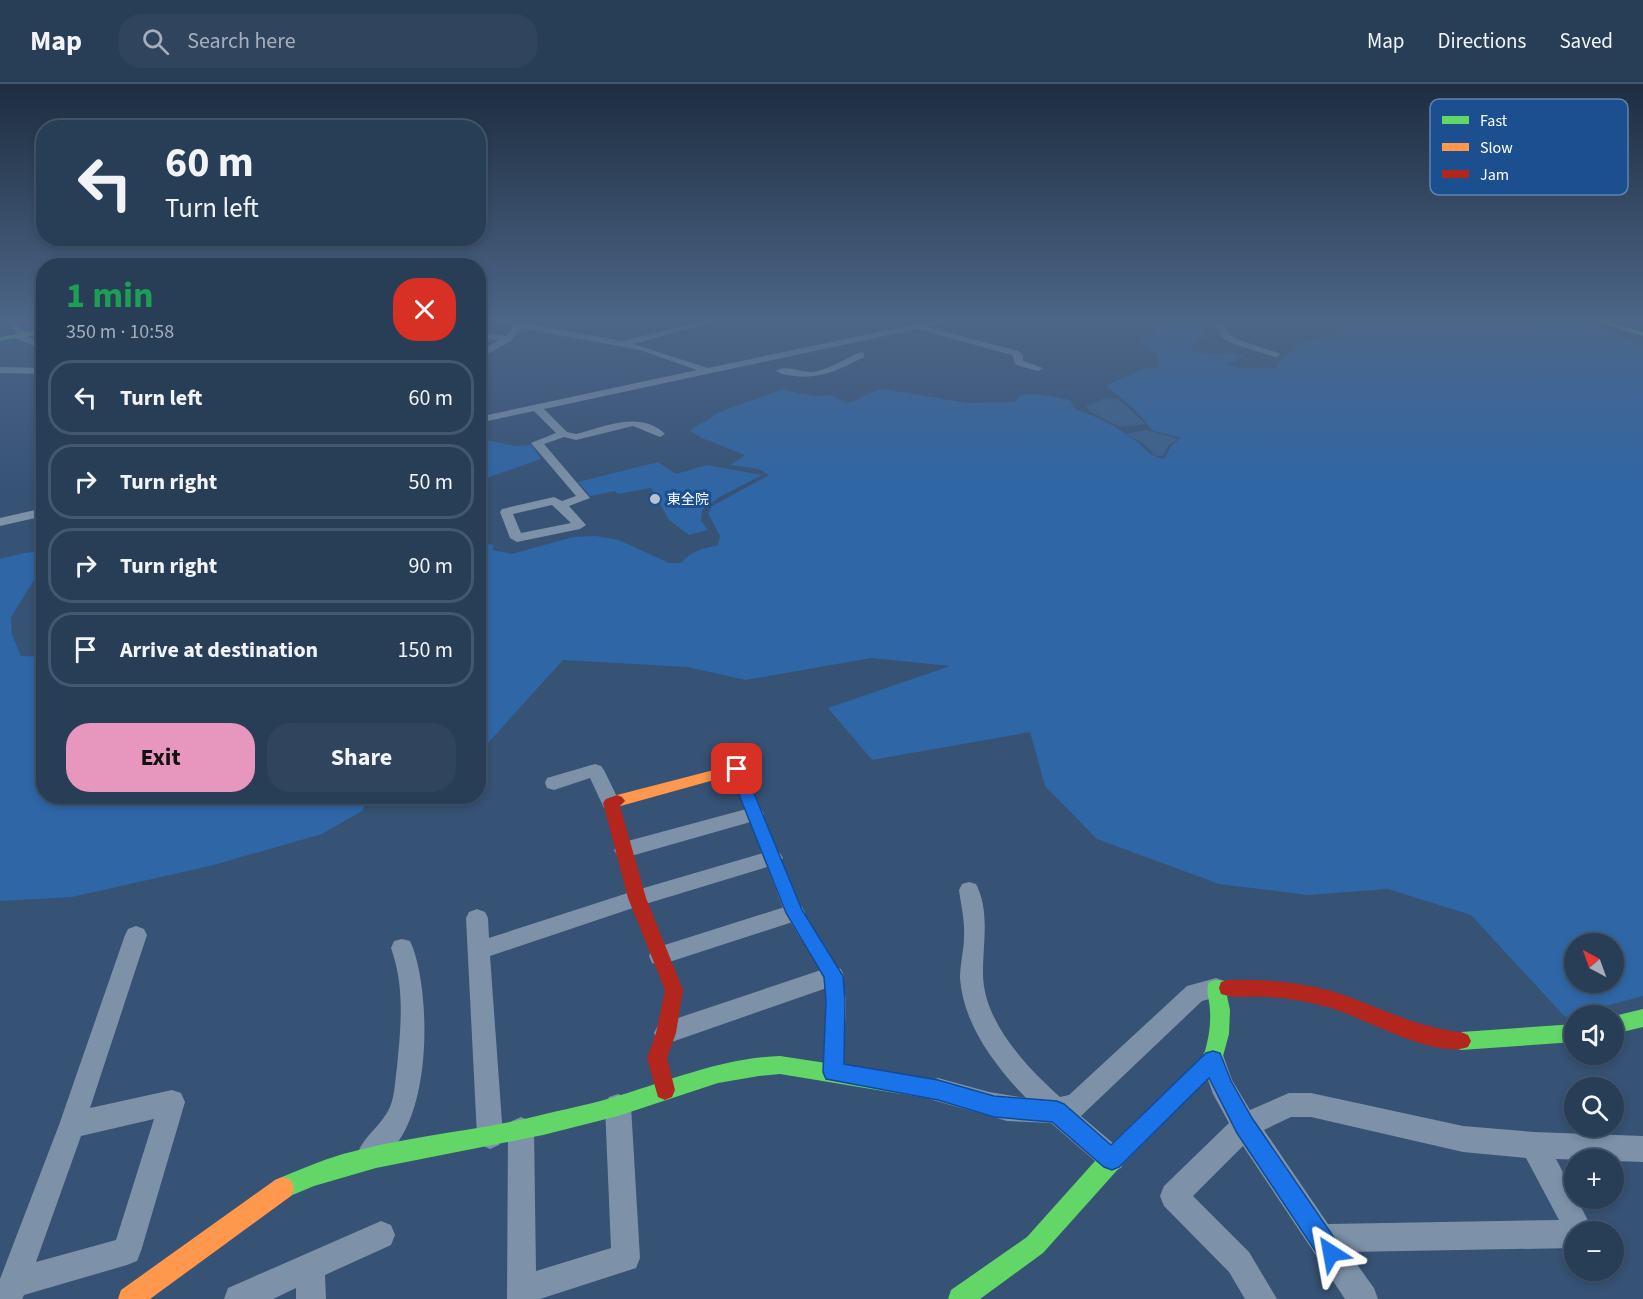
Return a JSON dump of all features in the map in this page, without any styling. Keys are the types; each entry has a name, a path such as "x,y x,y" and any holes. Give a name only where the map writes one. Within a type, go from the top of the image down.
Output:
{"main road":[{"path":"665,1090 657,1058 666,1033 674,990 637,898 611,802 737,769 794,913 833,976 836,1001 833,1072"},
{"path":"960,1299 1035,1245 1112,1159 1213,1060 1219,1034 1220,1010 1216,988 1296,990 1338,1002 1412,1032 1455,1041 1564,1034"},
{"path":"1624,1023 1643,1018"},
{"path":"130,1299 277,1191 306,1176 364,1160 521,1130 618,1106 754,1065 780,1065 833,1072 938,1090"}],"street":[{"path":"486,418 675,378"},
{"path":"536,407 563,434 576,437 633,423 641,424 660,434"},
{"path":"560,505 580,525 517,538 506,512 554,501 560,505 584,498 537,443 563,434"},
{"path":"0,522 36,514"},
{"path":"554,783 595,770 611,802"},
{"path":"624,850 754,814"},
{"path":"479,951 637,898 773,858"},
{"path":"969,890 975,932 972,983 986,1029 1017,1069 1057,1112 1112,1159"},
{"path":"660,956 794,913"},
{"path":"477,918 490,1136"},
{"path":"9,1291 72,1125 136,936"},
{"path":"364,1160 392,1131 405,1099 412,1038 413,994 408,962 402,948"},
{"path":"666,1033 833,976"},
{"path":"938,1090 994,1107 1057,1112 1076,1106 1195,993 1216,988"},
{"path":"1213,1060 1222,1086 1245,1126 1363,1299"},
{"path":"9,1291 127,1251 172,1102 72,1125"},
{"path":"1262,1299 1239,1262 1174,1196 1245,1126 1289,1105 1311,1106 1463,1139 1534,1145 1643,1149"},
{"path":"521,1130 521,1295 626,1258 618,1106"},
{"path":"1534,1145 1574,1221"},
{"path":"1320,1238 1564,1234"},
{"path":"241,1298 381,1236"},
{"path":"310,1268 310,1299"}],"shaded area":[{"path":"1124,378 1643,378 1643,996 1610,1005 1564,1005 1564,1016 1471,915 1388,889 1308,895 1219,884 1097,839 1045,786 1030,732 872,760 828,708 950,666 871,658 746,680 687,667 563,660 486,744 486,543 494,545 492,550 512,554 573,537 596,536 619,540 669,563 681,563 693,553 718,545 720,536 708,513 712,506 769,475 759,469 730,465 745,455 690,431 717,413 781,390 817,396 830,395 847,403 884,389 967,403 1015,402 1020,395 1038,394 1070,400 1076,410 1108,423 1151,454 1164,459 1171,446 1181,438 1151,430 1144,419 1105,386"},
{"path":"1105,398 1118,399 1146,424 1120,427 1091,412 1086,406"},
{"path":"1146,430 1179,439 1169,445 1163,456 1156,456 1141,442 1126,434"},
{"path":"486,440 516,446 532,445 541,459 486,480"},
{"name":"東全院","path":"658,462 676,474 707,465 762,475 718,498 702,510 701,521 708,530 689,535 669,520 651,488 590,496 578,482"},
{"path":"36,552 36,577 11,617 12,635 21,656 36,657 36,804 366,804 362,811 322,834 210,866 72,897 0,901 0,559"}],"traffic: fast":[{"path":"960,1299 1035,1245 1112,1159 1213,1060 1219,1034 1220,1010 1216,988 1228,988"},
{"path":"1624,1023 1643,1018"},
{"path":"1461,1041 1564,1034"},
{"path":"283,1188 343,1165 543,1125 618,1106 718,1074 759,1066 780,1065 938,1090"}],"traffic: slow":[{"path":"617,801 737,769 794,913 833,976 836,1001 833,1072"},
{"path":"130,1299 283,1188"}],"traffic: jam":[{"path":"617,801 611,803 637,898 674,990 666,1033 657,1058 665,1090"},
{"path":"1228,988 1298,992 1338,1002 1429,1036 1461,1041"}],"place":[{"name":"東全院","path":"655,499"}],"route":[{"path":"737,769 794,913 833,976 836,1001 833,1072 938,1090 994,1107 1057,1112 1112,1159 1213,1060 1222,1086 1245,1126 1331,1253"}]}
